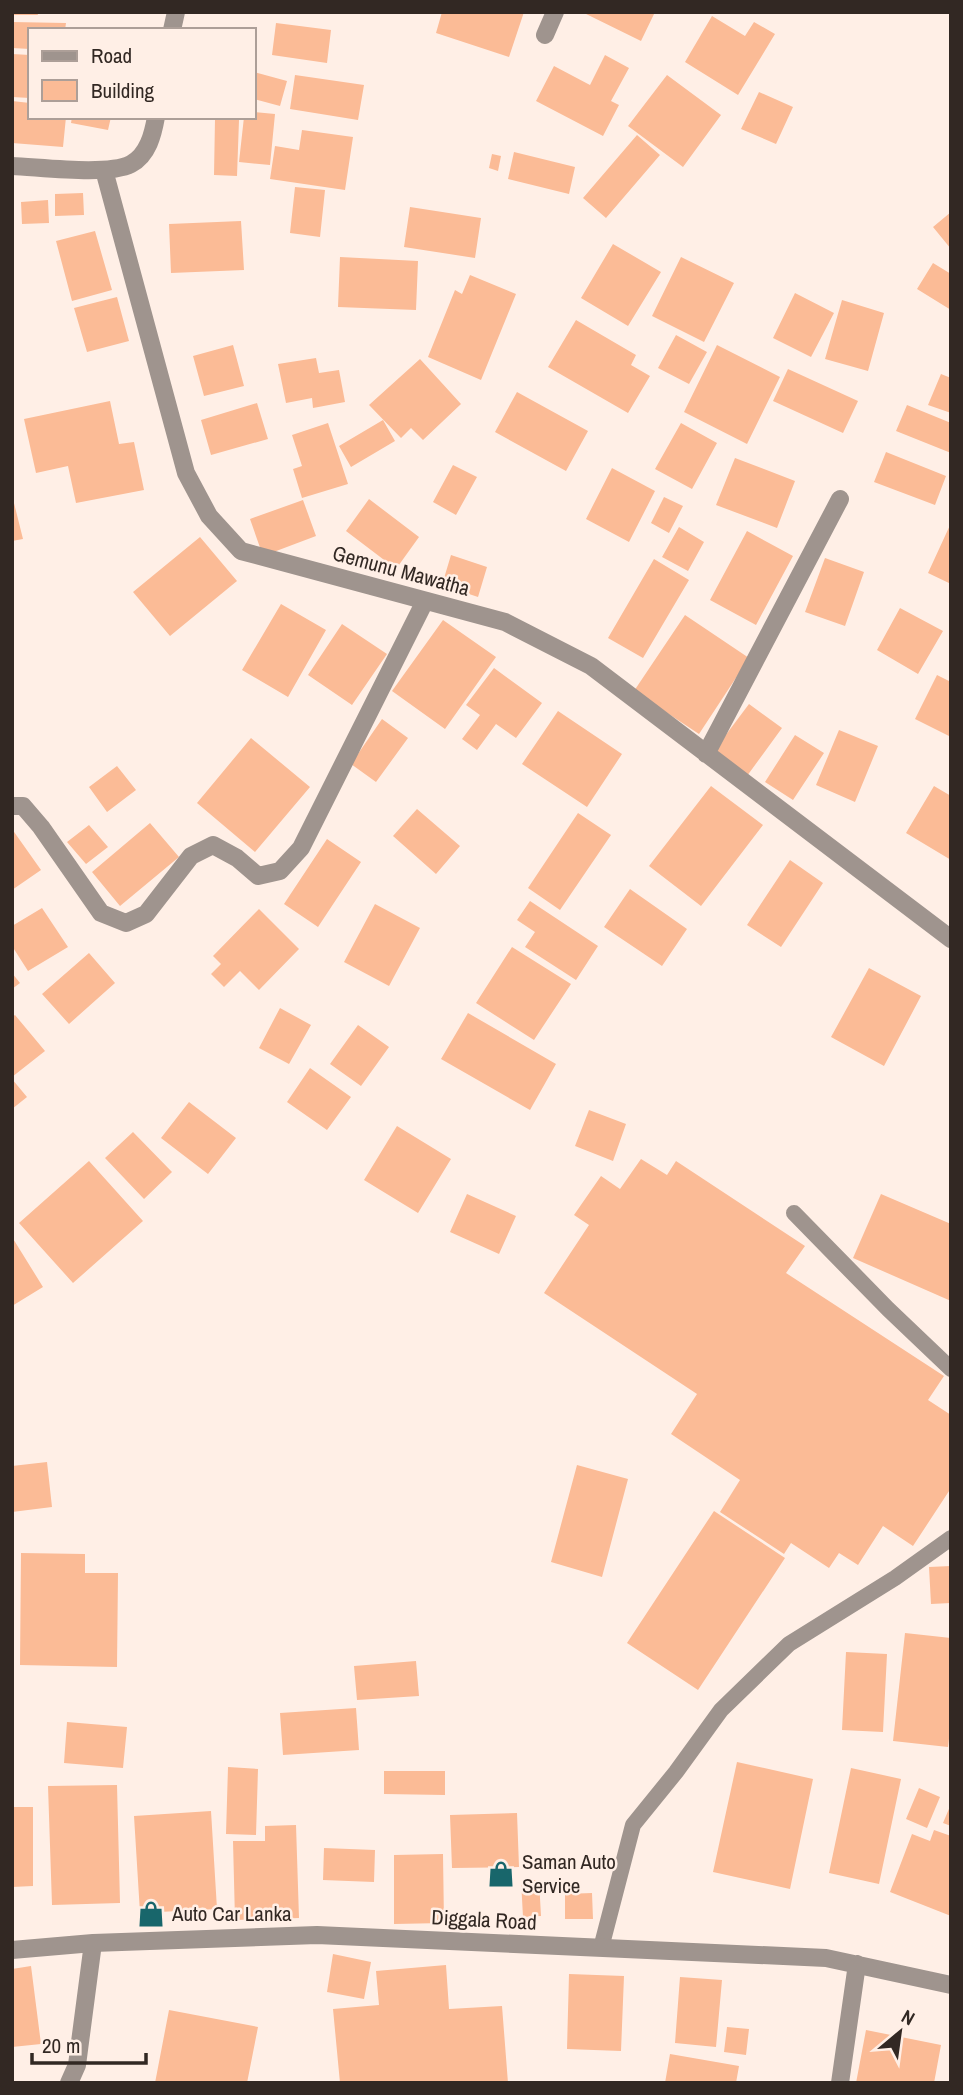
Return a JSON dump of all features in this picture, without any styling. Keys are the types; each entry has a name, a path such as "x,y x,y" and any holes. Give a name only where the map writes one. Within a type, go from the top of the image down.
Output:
{"street":[{"path":"545,35 555,12"},
{"path":"12,166 104,170 131,164 140,156 152,137 156,119"},
{"name":"Gemunu Mawatha","path":"104,170 186,473 209,516 241,551 505,622 591,666 951,939"},
{"path":"706,754 840,499"},
{"path":"12,806 23,806 41,827 101,913 126,923 146,914 191,856 213,845 237,858 258,876 279,871 301,848 425,601"},
{"name":"Diggala Road","path":"12,1950 93,1943 317,1936 826,1958 951,1985"},
{"path":"69,2083 77,2065 93,1943"},
{"path":"840,2083 857,1965"}],"lane":[{"path":"794,1213 951,1369"},
{"path":"601,1948 633,1825 721,1710 789,1644 895,1578 951,1538"}],"building":[{"path":"12,12 37,12 38,15 12,15"},
{"path":"442,12 524,12 509,57 436,33"},
{"path":"582,12 655,12 641,41"},
{"path":"712,16 745,36 754,22 775,34 738,95 685,62"},
{"path":"12,22 66,23 65,28 28,28 28,49 12,48"},
{"path":"276,23 331,30 327,63 272,55"},
{"path":"12,54 28,55 28,98 12,97"},
{"path":"605,55 629,68 611,101 619,105 603,136 536,101 554,66 590,85"},
{"path":"256,73 287,81 280,106 256,100"},
{"path":"295,75 364,85 358,120 290,109"},
{"path":"667,75 721,115 683,167 628,126"},
{"path":"759,92 793,107 776,144 741,129"},
{"path":"12,101 28,103 28,119 66,119 63,147 12,143"},
{"path":"256,112 275,114 270,165 239,162 244,119 256,119"},
{"path":"72,119 111,119 108,130 71,123"},
{"path":"215,119 239,120 237,176 214,175"},
{"path":"302,130 353,137 345,190 270,179 275,146 299,150"},
{"path":"637,135 660,155 606,218 583,198"},
{"path":"514,152 575,167 569,194 508,179"},
{"path":"492,154 501,156 498,171 489,168"},
{"path":"295,187 325,190 320,237 290,233"},
{"path":"83,193 84,215 55,216 55,194"},
{"path":"48,200 49,223 22,224 21,202"},
{"path":"410,207 481,218 475,258 404,247"},
{"path":"951,212 951,249 933,227"},
{"path":"241,221 244,270 171,273 169,224"},
{"path":"95,231 112,290 72,301 56,241"},
{"path":"613,244 661,272 628,326 581,298"},
{"path":"340,257 418,261 416,310 338,307"},
{"path":"681,257 734,283 704,342 652,316"},
{"path":"933,263 951,274 951,310 917,289"},
{"path":"470,275 516,294 481,380 428,357 455,290 462,294"},
{"path":"795,293 834,313 811,357 773,338"},
{"path":"117,297 129,341 87,352 74,308"},
{"path":"842,300 884,313 868,371 825,359"},
{"path":"576,320 636,355 631,365 650,376 628,413 548,367"},
{"path":"676,335 707,352 689,384 658,368"},
{"path":"233,345 244,386 204,396 193,356"},
{"path":"717,345 780,377 747,444 684,412"},
{"path":"316,358 319,373 339,370 345,402 313,408 312,398 286,403 278,364"},
{"path":"420,359 461,404 423,440 411,428 401,438 369,405"},
{"path":"788,369 858,401 843,433 773,401"},
{"path":"941,374 951,378 951,413 928,405"},
{"path":"517,392 588,431 566,471 495,432"},
{"path":"110,401 119,444 134,442 144,490 76,503 68,466 36,473 24,419"},
{"path":"257,403 268,439 211,455 201,420"},
{"path":"907,405 951,423 951,453 896,431"},
{"path":"383,420 395,441 351,467 339,446"},
{"path":"328,423 348,484 302,498 293,469 302,466 292,435"},
{"path":"681,423 717,443 692,489 655,469"},
{"path":"886,452 946,476 935,505 874,482"},
{"path":"735,458 795,481 777,528 716,505"},
{"path":"453,465 477,477 456,515 433,502"},
{"path":"612,468 655,491 629,542 586,519"},
{"path":"12,495 23,539 12,541"},
{"path":"664,497 683,506 669,533 651,523"},
{"path":"369,499 419,537 396,569 346,531"},
{"path":"303,500 316,536 263,556 250,519"},
{"path":"951,523 951,584 928,573"},
{"path":"679,527 704,542 688,571 662,557"},
{"path":"747,531 793,556 756,625 710,600"},
{"path":"200,537 237,581 170,636 133,592"},
{"path":"451,555 487,567 478,597 442,585"},
{"path":"825,558 864,572 845,626 805,612"},
{"path":"654,559 689,580 643,658 608,638"},
{"path":"281,604 326,630 288,697 242,670"},
{"path":"900,608 943,631 918,674 877,650"},
{"path":"685,615 749,658 699,734 634,691"},
{"path":"443,620 496,657 445,729 392,691"},
{"path":"342,624 387,654 352,705 308,675"},
{"path":"494,668 542,703 516,738 496,724 477,750 462,739 480,715 466,705"},
{"path":"937,675 951,682 951,737 915,719"},
{"path":"749,704 782,728 747,776 713,752"},
{"path":"558,711 622,754 587,807 522,764"},
{"path":"382,719 408,738 376,782 351,764"},
{"path":"839,730 878,746 855,802 816,785"},
{"path":"795,735 824,753 793,800 765,782"},
{"path":"251,738 310,787 255,852 197,803"},
{"path":"117,766 136,790 107,812 89,787"},
{"path":"711,786 763,825 701,906 649,866"},
{"path":"934,786 951,796 951,860 906,833"},
{"path":"417,809 460,846 436,874 393,836"},
{"path":"578,813 611,835 560,910 528,888"},
{"path":"150,823 179,857 120,906 92,872"},
{"path":"89,825 108,847 86,864 67,842"},
{"path":"12,829 41,870 12,890"},
{"path":"327,839 361,862 318,927 284,904"},
{"path":"790,860 823,883 781,947 747,925"},
{"path":"630,889 687,929 662,966 604,927"},
{"path":"530,901 598,946 576,980 525,947 535,932 517,920"},
{"path":"375,904 420,928 389,986 344,962"},
{"path":"42,908 68,947 28,971 12,946 12,926"},
{"path":"259,909 299,949 259,990 240,971 224,987 211,974 221,964 213,956"},
{"path":"512,947 571,984 534,1040 476,1003"},
{"path":"89,953 115,983 69,1024 42,994"},
{"path":"869,968 921,996 884,1066 831,1037"},
{"path":"12,973 20,983 12,989"},
{"path":"280,1008 311,1025 289,1064 259,1048"},
{"path":"468,1013 556,1064 530,1110 441,1059"},
{"path":"15,1015 45,1051 12,1077 12,1017"},
{"path":"358,1025 389,1047 361,1086 330,1064"},
{"path":"310,1068 351,1097 327,1130 287,1102"},
{"path":"12,1079 27,1097 12,1109"},
{"path":"189,1102 236,1138 208,1174 161,1138"},
{"path":"589,1110 626,1124 613,1161 575,1146"},
{"path":"397,1126 451,1159 418,1213 364,1180"},
{"path":"133,1132 172,1172 144,1199 105,1158"},
{"path":"641,1159 667,1175 676,1161 805,1246 786,1273 944,1376 928,1400 951,1415 951,1488 913,1546 883,1526 858,1565 839,1553 829,1568 791,1543 784,1554 720,1512 740,1480 671,1434 697,1394 544,1293 589,1225 574,1215 601,1176 620,1189"},
{"path":"89,1161 143,1221 73,1283 19,1223"},
{"path":"467,1194 516,1216 499,1254 450,1232"},
{"path":"881,1194 951,1224 951,1301 853,1258"},
{"path":"12,1237 43,1287 12,1306"},
{"path":"47,1462 52,1507 12,1512 12,1466"},
{"path":"577,1465 628,1479 602,1577 551,1562"},
{"path":"714,1511 785,1558 698,1690 627,1643"},
{"path":"21,1553 85,1554 85,1573 118,1573 117,1667 20,1665"},
{"path":"951,1566 951,1603 931,1604 929,1567"},
{"path":"905,1633 951,1638 951,1722 948,1747 893,1741"},
{"path":"846,1652 887,1654 883,1732 842,1730"},
{"path":"416,1661 419,1696 357,1700 354,1666"},
{"path":"356,1708 359,1750 283,1755 280,1713"},
{"path":"67,1722 127,1727 123,1768 64,1763"},
{"path":"737,1762 813,1779 790,1889 713,1872"},
{"path":"228,1767 258,1769 256,1835 226,1834"},
{"path":"851,1768 901,1779 879,1884 829,1873"},
{"path":"384,1771 445,1771 445,1795 384,1794"},
{"path":"117,1785 120,1903 52,1905 48,1786"},
{"path":"919,1788 940,1797 927,1828 906,1819"},
{"path":"951,1804 951,1826 943,1823"},
{"path":"12,1807 33,1807 33,1886 12,1887"},
{"path":"211,1811 217,1909 140,1913 134,1816"},
{"path":"517,1813 519,1867 452,1868 450,1815"},
{"path":"296,1825 299,1918 235,1920 233,1841 265,1841 265,1826"},
{"path":"934,1830 951,1836 951,1916 890,1892 912,1834 930,1841"},
{"path":"324,1848 375,1850 374,1882 323,1880"},
{"path":"443,1854 444,1923 394,1924 394,1855"},
{"path":"521,1880 539,1880 541,1916 523,1917"},
{"path":"592,1893 593,1919 565,1919 565,1894"},
{"path":"333,1954 371,1962 364,1999 327,1992"},
{"path":"446,1965 449,2009 502,2006 508,2083 340,2083 333,2009 379,2005 376,1971"},
{"path":"31,1966 41,2044 12,2047 12,1969"},
{"path":"569,1974 624,1976 621,2051 567,2049"},
{"path":"680,1977 722,1980 716,2047 675,2043"},
{"path":"169,2010 258,2027 247,2083 155,2083"},
{"path":"727,2027 749,2029 746,2055 724,2052"},
{"path":"866,2030 941,2045 934,2083 856,2083"},
{"path":"670,2054 739,2066 736,2083 665,2083"}],"place":[{"name":"Saman Auto Service","path":"501,1874"},
{"name":"Auto Car Lanka","path":"151,1914"}]}
